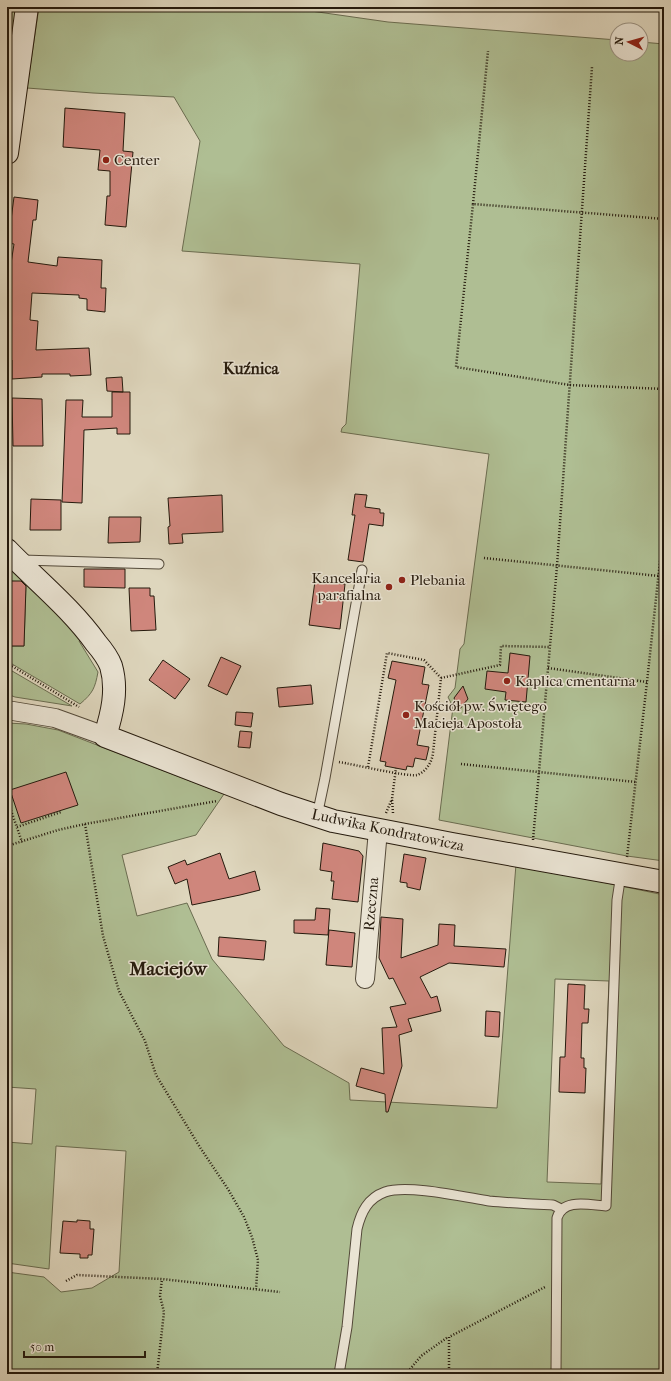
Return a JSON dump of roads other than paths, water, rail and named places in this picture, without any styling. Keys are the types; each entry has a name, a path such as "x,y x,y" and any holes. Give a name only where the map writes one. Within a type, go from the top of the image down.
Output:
{"street":[{"path":"7,153 9,128 27,7"},
{"path":"12,555 81,624 111,665 113,677 113,706 105,736"},
{"name":"Ludwika Kondratowicza","path":"7,710 55,718 281,804 317,816 385,821 534,859 664,882"},
{"name":"Rzeczna","path":"366,979 385,821"}],"lane":[{"path":"12,555 160,564"},
{"path":"317,816 329,760 362,570"},
{"path":"556,1374 557,1218 561,1209 571,1205 606,1206 617,900 621,874"},
{"path":"339,1374 347,1327 357,1229 360,1217 370,1200 386,1192 407,1189 490,1201 553,1205 561,1209"}],"place":[{"name":"Center","path":"106,160"},
{"name":"Plebania","path":"402,580"},
{"name":"Kancelaria parafialna","path":"389,587"},
{"name":"Kaplica cmentarna","path":"507,681"},
{"name":"Kościół pw. Świętego Macieja Apostoła","path":"406,715"}],"district":[{"name":"Kuźnica","path":"251,368"},
{"name":"Maciejów","path":"168,968"}]}
